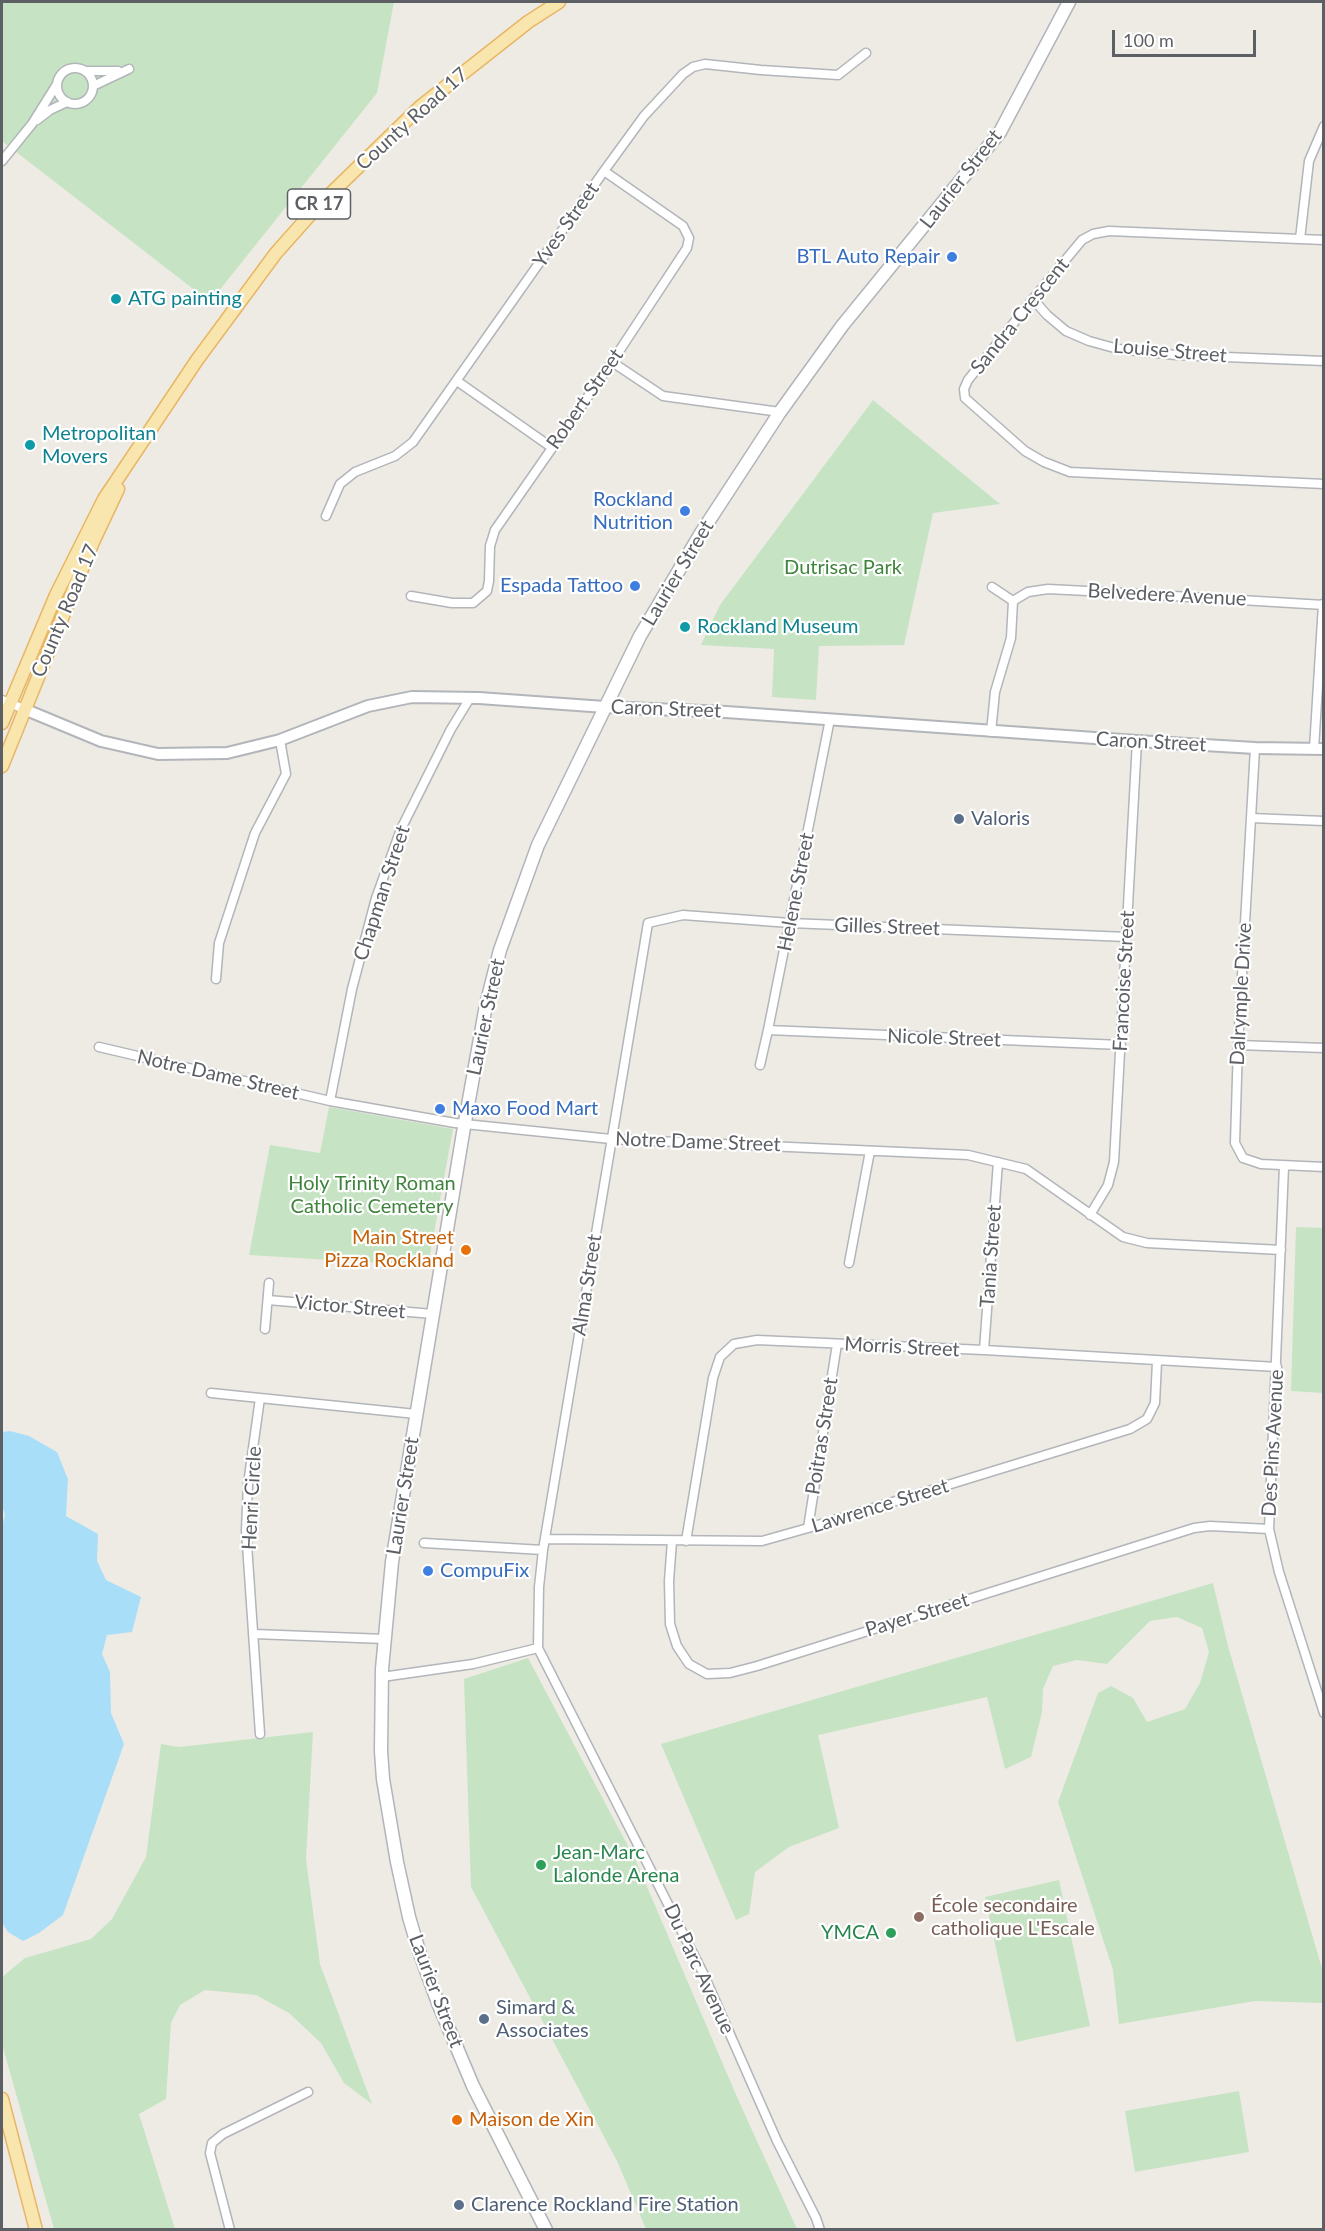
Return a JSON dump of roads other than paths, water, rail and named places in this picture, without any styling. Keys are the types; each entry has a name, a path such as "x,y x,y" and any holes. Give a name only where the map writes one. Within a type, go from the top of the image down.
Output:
{"main road":[{"name":"County Road 17","path":"2,723 5,702 79,546 104,499 198,360 276,253 317,207 420,106 528,22 559,2"},
{"name":"Laurier Street","path":"546,2229 473,2086 438,2003 414,1935 398,1869 383,1779 382,1677 392,1562 464,1124 486,1005 500,950 538,845 653,614 701,533 780,412 842,326 1000,132 1069,2"},
{"name":"County Road 17","path":"2,766 93,542 133,458"},
{"path":"2,2099 36,2229"}],"street":[{"name":"Yves Street","path":"326,516 340,484 355,472 395,456 413,442 644,116 682,74 693,67 705,64 838,75 866,53"},
{"path":"2,161 32,124 60,77 68,69 125,70 93,86"},
{"path":"32,124 50,110 67,102 79,103 89,97 93,86 85,71"},
{"path":"58,82 59,94 67,102"},
{"path":"1300,239 1309,161 1323,126"},
{"name":"Robert Street","path":"411,596 452,603 474,603 487,591 490,546 495,530 612,362 687,248 689,238 683,226 604,171"},
{"name":"Sandra Crescent","path":"1323,240 1108,231 1093,234 1082,240 968,380 964,389 965,398 1025,451 1044,462 1070,472 1323,484"},
{"name":"Louise Street","path":"1033,299 1066,331 1089,341 1118,349 1176,355 1323,361"},
{"path":"612,362 663,396 780,412"},
{"path":"457,381 551,447"},
{"path":"991,732 995,692 1011,638 1013,601 992,587"},
{"name":"Belvedere Avenue","path":"1013,601 1028,591 1048,589 1323,604"},
{"path":"1319,749 1323,604"},
{"name":"Caron Street","path":"24,709 101,741 158,754 227,753 280,740 368,706 401,698 470,699 830,719 991,732 1255,748 1319,749"},
{"name":"Chapman Street","path":"330,1101 352,989 376,898 401,829 451,729 470,699"},
{"path":"5,702 24,709"},
{"name":"Helene Street","path":"759,1065 790,923 830,719"},
{"path":"216,979 219,944 255,833 286,774 280,740"},
{"name":"Francoise Street","path":"1090,1215 1108,1185 1114,1162 1137,741"},
{"name":"Dalrymple Drive","path":"1255,748 1238,1045 1235,1143 1243,1158 1261,1164 1323,1167"},
{"path":"1251,818 1323,821"},
{"name":"Gilles Street","path":"648,923 683,915 790,923 1127,937"},
{"name":"Alma Street","path":"538,1648 539,1587 543,1550 648,923"},
{"name":"Nicole Street","path":"768,1030 1120,1045"},
{"path":"1238,1045 1323,1048"},
{"name":"Notre Dame Street","path":"99,1047 330,1101 464,1124 611,1139 741,1143 968,1155 1026,1169 1123,1237 1147,1243 1281,1250"},
{"path":"849,1263 870,1151"},
{"name":"Tania Street","path":"984,1350 998,1162"},
{"name":"Des Pins Avenue","path":"1284,1166 1269,1529 1279,1572 1323,1713"},
{"name":"Victor Street","path":"265,1329 269,1283"},
{"name":"Victor Street","path":"268,1300 433,1314"},
{"name":"Morris Street","path":"686,1541 713,1378 720,1357 734,1344 756,1340 984,1350 1157,1362 1277,1367"},
{"name":"Poitras Street","path":"808,1528 837,1344"},
{"name":"Lawrence Street","path":"545,1539 762,1541 808,1528 1130,1429 1147,1419 1155,1403 1157,1362"},
{"path":"211,1394 416,1414"},
{"name":"Henri Circle","path":"260,1398 249,1484 246,1530 260,1734"},
{"name":"Payer Street","path":"672,1541 669,1581 670,1624 677,1646 689,1664 707,1674 730,1673 757,1666 1194,1528 1210,1526 1269,1529"},
{"path":"424,1543 543,1550"},
{"path":"254,1634 385,1639"},
{"path":"382,1677 473,1664 538,1648"},
{"name":"Du Parc Avenue","path":"538,1648 703,1973 767,2120 816,2218 819,2229"},
{"path":"230,2229 210,2153 212,2144 223,2134 308,2092"}],"water":[{"path":"10,1431 29,1436 57,1452 68,1479 66,1516 98,1534 97,1561 106,1580 141,1597 132,1632 107,1635 102,1654 110,1672 111,1713 124,1744 63,1915 39,1933 23,1941 8,1932 2,1923 2,1526 5,1515 2,1505 2,1432"}],"place":[{"name":"BTL Auto Repair","path":"952,257"},
{"name":"ATG painting","path":"116,299"},
{"name":"Metropolitan Movers","path":"30,445"},
{"name":"Rockland Nutrition","path":"685,511"},
{"name":"Espada Tattoo","path":"635,586"},
{"name":"Rockland Museum","path":"685,627"},
{"name":"Valoris","path":"959,819"},
{"name":"Maxo Food Mart","path":"440,1109"},
{"name":"Main Street Pizza Rockland","path":"466,1250"},
{"name":"CompuFix","path":"428,1571"},
{"name":"Jean-Marc Lalonde Arena","path":"541,1865"},
{"name":"École secondaire catholique L'Escale","path":"919,1917"},
{"name":"YMCA","path":"891,1933"},
{"name":"Simard & Associates","path":"484,2019"},
{"name":"Maison de Xin","path":"457,2120"},
{"name":"Clarence Rockland Fire Station","path":"459,2205"}],"park label":[{"name":"Dutrisac Park","path":"843,568"},
{"name":"Holy Trinity Roman Catholic Cemetery","path":"372,1196"}]}
